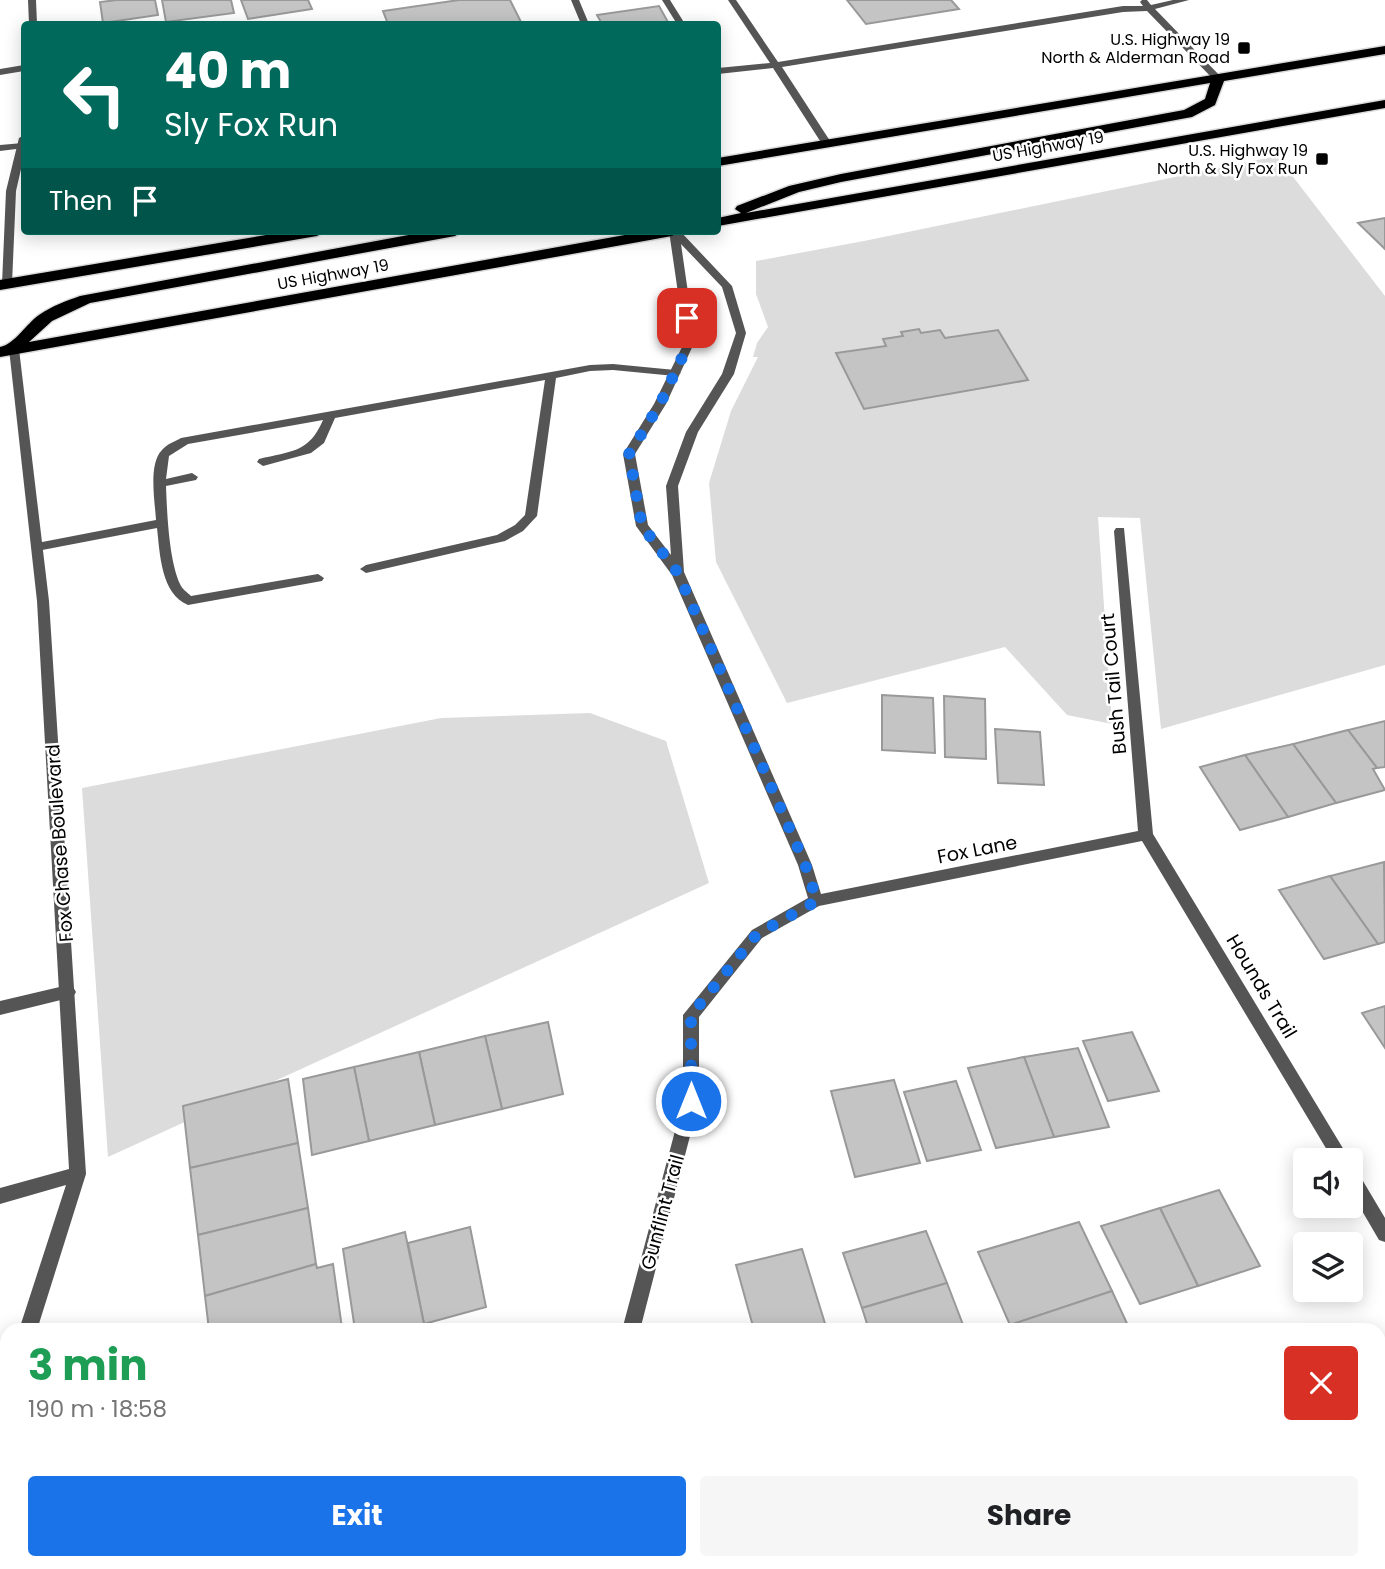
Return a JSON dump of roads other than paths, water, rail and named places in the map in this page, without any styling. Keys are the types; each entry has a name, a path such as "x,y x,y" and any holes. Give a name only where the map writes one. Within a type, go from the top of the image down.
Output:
{"highway":[{"name":"US Highway 19","path":"721,162 1385,50"},
{"path":"721,220 794,189 841,178 1187,114 1205,107 1213,98 1218,79"},
{"name":"US Highway 19","path":"721,220 1385,104"},
{"path":"2,287 294,235"},
{"path":"7,351 51,312 86,299 433,235"},
{"name":"US Highway 19","path":"7,351 651,235"}],"street":[{"path":"32,0 33,21"},
{"path":"575,0 584,21"},
{"path":"666,0 679,21"},
{"path":"732,0 827,144"},
{"path":"1141,0 1218,79"},
{"path":"721,71 776,65 1123,9 1149,8 1185,0"},
{"path":"0,72 21,68"},
{"path":"0,148 21,143"},
{"path":"2,287 11,191 21,153"},
{"path":"674,235 690,341 660,404 629,454 642,526 678,573 805,864 817,901"},
{"path":"677,235 727,286 741,333 728,374 692,432 672,486 678,573"},
{"name":"Fox Chase Boulevard","path":"7,351 43,601 78,1174 30,1323"},
{"path":"318,578 188,601 174,587 158,473 163,455 170,448 185,441 551,375 613,367 675,373"},
{"path":"366,569 501,538 519,528 531,516 551,375"},
{"path":"263,462 307,450 320,440 331,414"},
{"path":"159,484 192,477"},
{"path":"37,547 164,523"},
{"name":"Bush Tail Court","path":"1120,531 1146,835"},
{"name":"Fox Lane","path":"817,901 1146,835"},
{"name":"Hounds Trail","path":"1146,835 1335,1148"},
{"name":"Gunflint Trail","path":"633,1323 691,1101 691,1015 757,934 817,901"},
{"path":"0,1008 68,992"},
{"path":"0,1196 78,1174"},
{"path":"1363,1196 1385,1234"}],"place":[{"name":"U.S. Highway 19 North & Alderman Road","path":"1244,48"},
{"name":"U.S. Highway 19 North & Sly Fox Run","path":"1322,159"}]}
